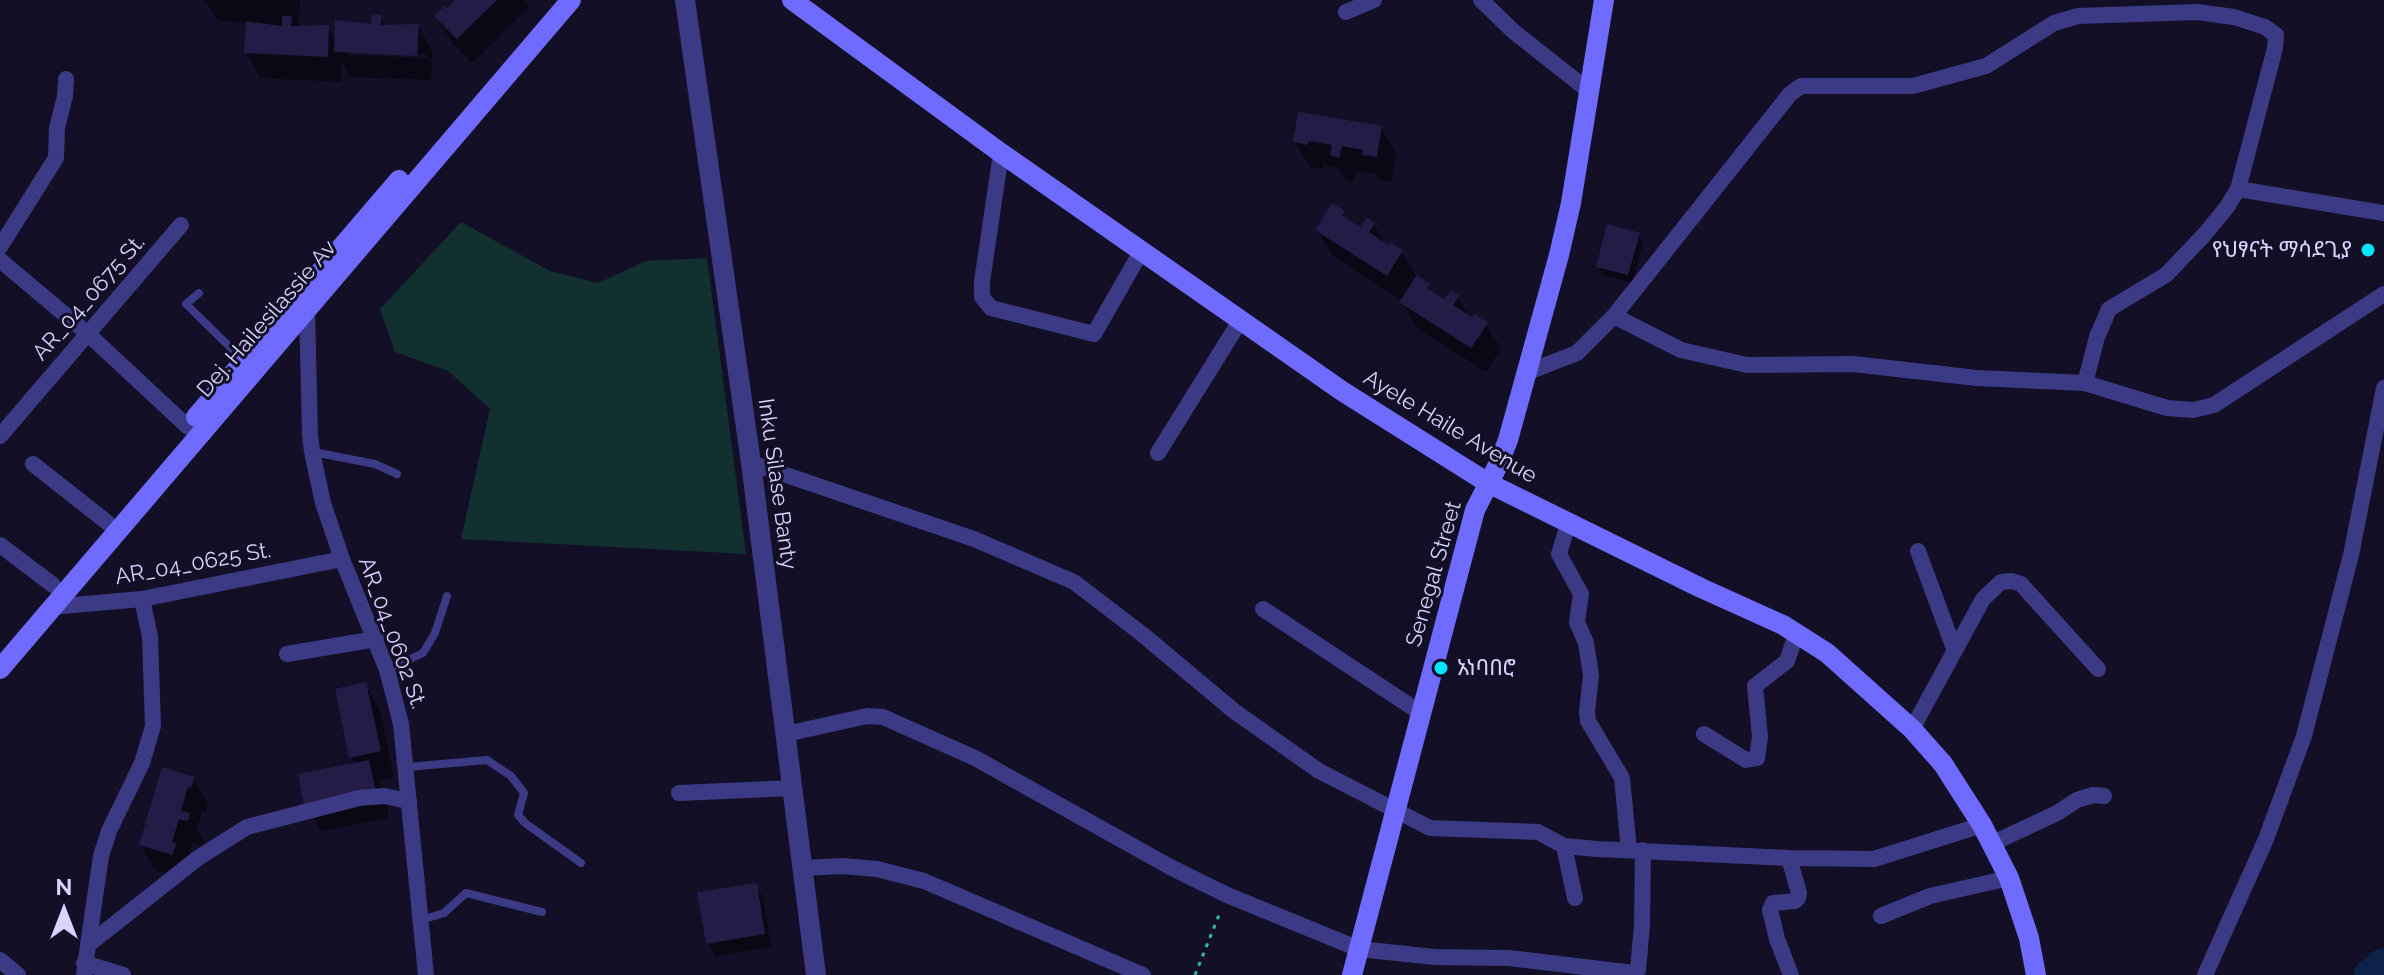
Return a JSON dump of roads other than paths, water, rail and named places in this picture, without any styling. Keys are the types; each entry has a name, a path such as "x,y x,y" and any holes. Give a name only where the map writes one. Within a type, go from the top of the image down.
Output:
{"main road":[{"name":"Dej. Hailesilassie Av","path":"0,649 555,0"},
{"name":"Dej. Hailesilassie Av","path":"0,669 571,0"},
{"name":"Ayele Haile Avenue","path":"792,0 1001,153 1342,391 1488,483 1797,632 1827,653 1912,729 1943,764 1988,834 2009,878 2029,938 2036,975"},
{"name":"Senegal Street","path":"1352,975 1475,510 1508,440 1528,372 1571,203 1604,0"}],"street":[{"name":"Inku Silase Banty","path":"685,0 751,463 816,975"},
{"path":"1346,12 1374,0"},
{"path":"1481,0 1513,31 1589,91"},
{"path":"1528,372 1577,353 1614,316 1790,94 1801,86 1913,86 1986,66 2054,23 2078,16 2197,12 2234,17 2265,27 2276,35 2238,189 2204,235 2166,275 2109,309 2097,337 2085,383"},
{"path":"0,247 56,158 57,128 66,79"},
{"path":"1001,153 982,282 982,297 991,308 1094,334 1142,250"},
{"path":"2238,189 2384,213"},
{"name":"AR_04_0675 St.","path":"0,436 181,225"},
{"path":"0,260 88,334 188,427"},
{"path":"1614,316 1681,350 1747,365 1853,364 1977,378 2085,383 2167,408 2193,410 2214,405 2384,294"},
{"name":"AR_04_0602 St.","path":"307,309 312,452 323,503 387,670 401,724 426,975"},
{"path":"1158,453 1240,321"},
{"path":"2205,975 2266,839 2304,736 2351,555 2384,388"},
{"path":"751,463 974,539 1074,582 1234,711 1319,771 1430,828 1538,832 1564,846 1789,858 1883,857 1988,834 2057,813 2077,800 2093,795 2104,796"},
{"path":"33,464 108,523"},
{"path":"786,734 867,716 883,717 975,758 1172,868 1227,895 1359,949 1435,957 1509,958 1634,973 1638,970 1642,925 1636,850 1622,778 1588,721 1591,675 1586,643 1577,622 1581,594 1559,554 1569,521"},
{"path":"0,545 53,585"},
{"path":"1918,551 1955,651"},
{"name":"AR_04_0625 St.","path":"51,607 142,599 342,559"},
{"path":"1912,729 1990,590 2001,582 2021,584 2098,669"},
{"path":"123,975 84,969 101,856 109,831 142,763 153,726 150,637 142,599"},
{"path":"1263,609 1421,713"},
{"path":"1704,734 1746,760 1757,758 1760,737 1755,686 1787,661 1797,632"},
{"path":"287,654 376,639"},
{"path":"679,793 793,788"},
{"path":"88,945 198,858 247,827 359,798 384,796 409,801"},
{"path":"1564,846 1575,898"},
{"path":"1789,858 1798,898 1773,903 1770,910 1791,975"},
{"path":"803,868 842,866 877,869 924,881 1143,975"},
{"path":"1881,916 1930,896 2009,878"},
{"path":"0,960 18,975"}],"lane":[{"path":"199,293 186,304 244,361"},
{"path":"312,452 375,464 397,474"},
{"path":"387,670 423,653 435,633 447,596"},
{"path":"407,767 487,760 511,776 524,793 518,815 525,823 581,863"},
{"path":"421,920 444,913 466,893 542,912"}],"waterway":[{"path":"2371,975 2384,965"}],"place":[{"name":"የህፃናት ማሳደጊያ","path":"2368,250"},
{"name":"አነባበሮ","path":"1441,668"}]}
